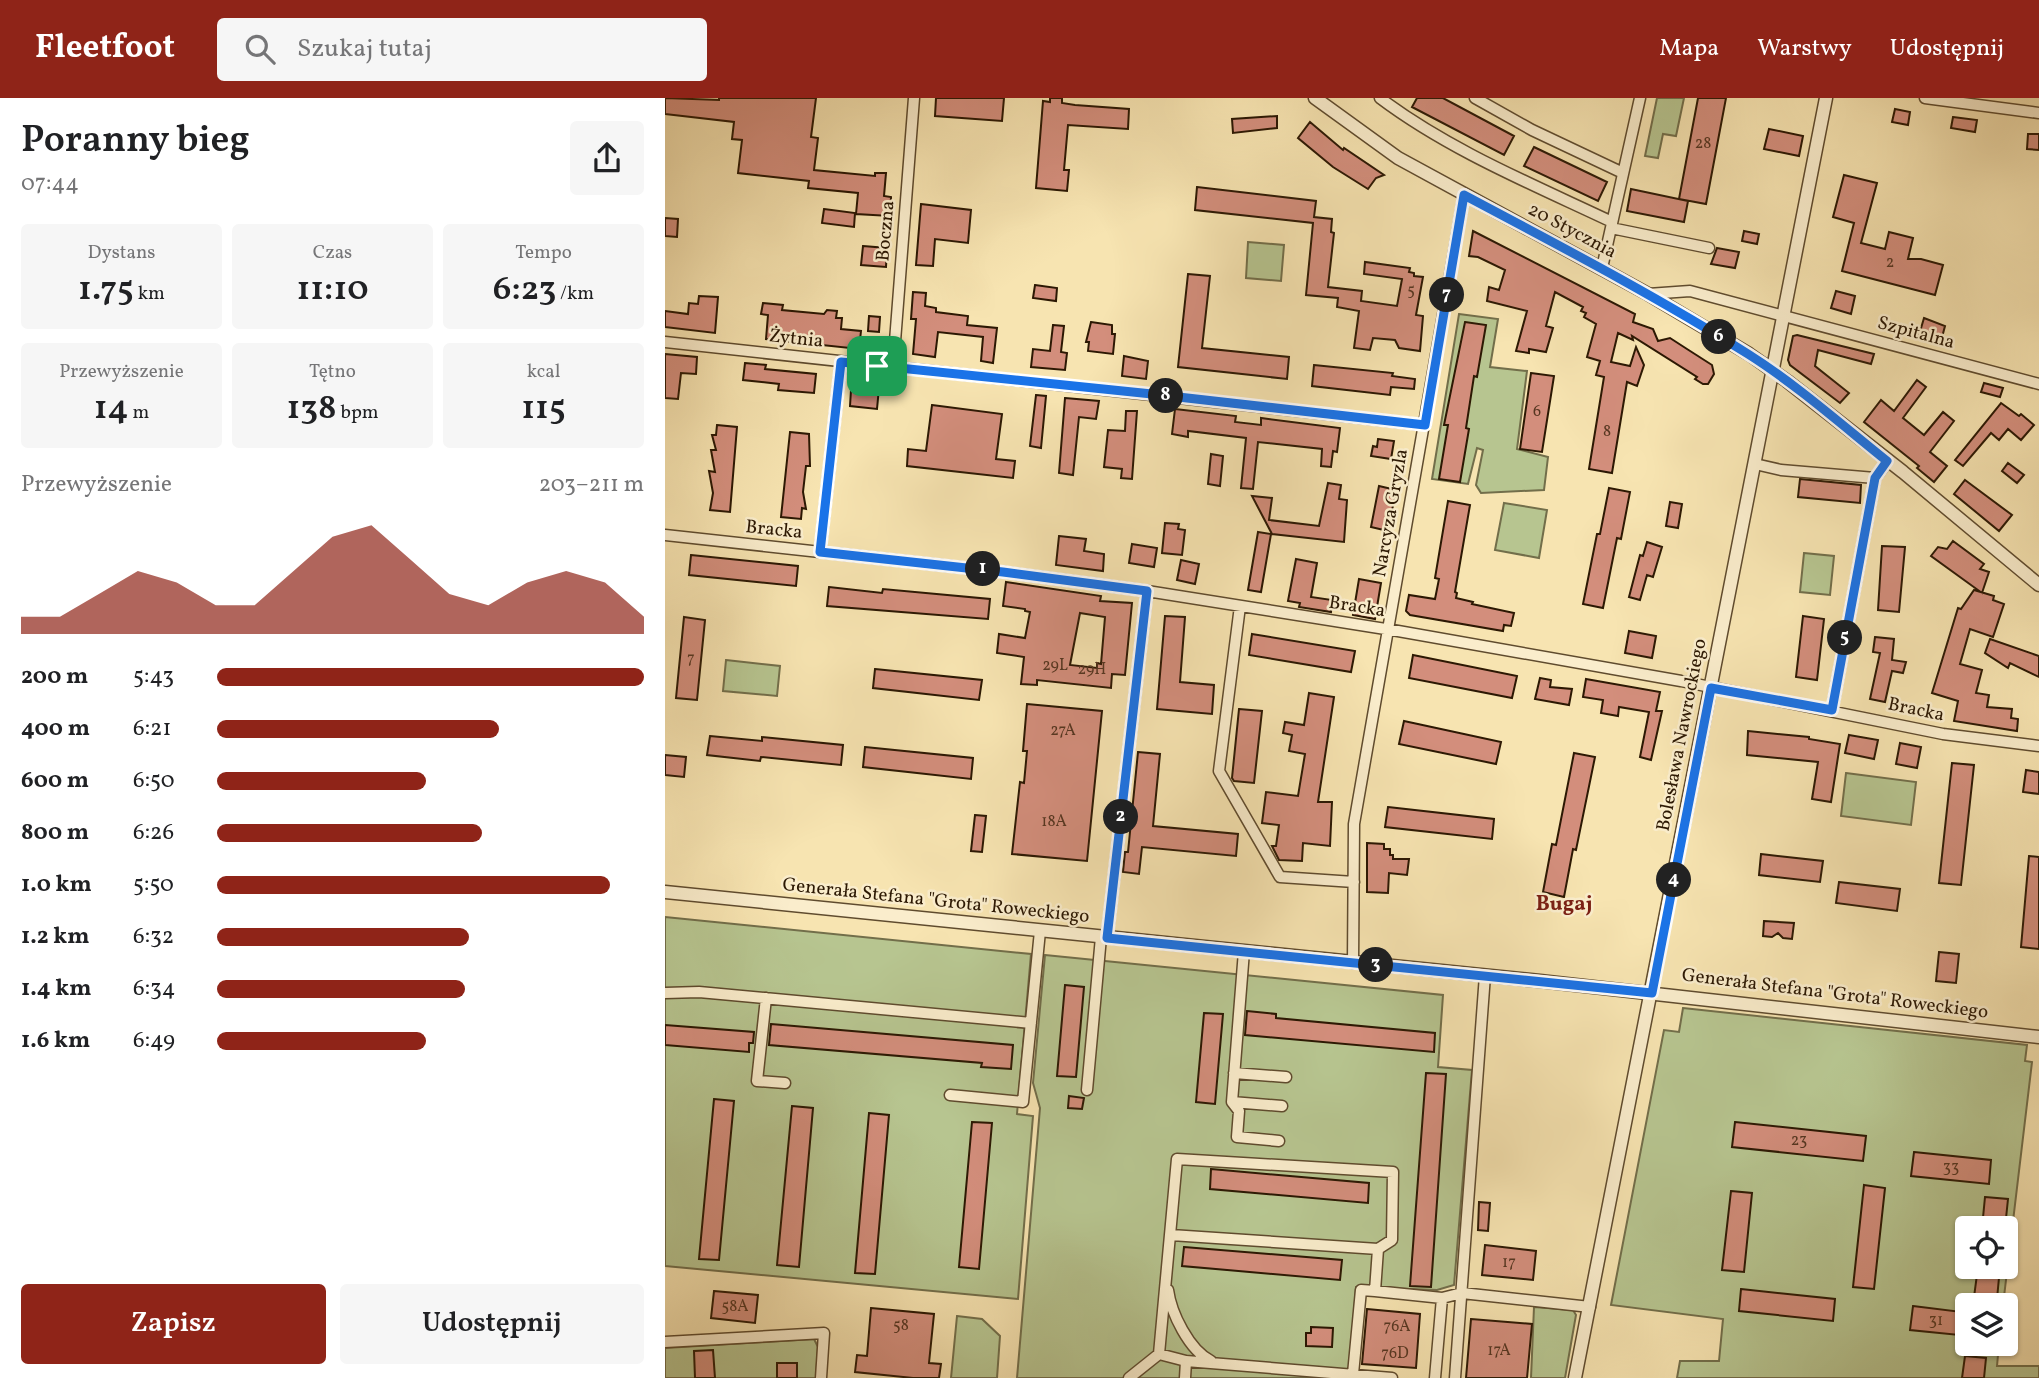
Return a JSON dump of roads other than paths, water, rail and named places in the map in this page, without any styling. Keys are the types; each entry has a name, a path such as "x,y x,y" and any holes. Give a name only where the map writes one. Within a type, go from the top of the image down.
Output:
{"street":[{"name":"Boczna","path":"893,367 914,98"},
{"name":"20 Stycznia","path":"1315,98 1398,158 1648,294 1772,371 2039,585"},
{"path":"1380,98 1408,119 1611,225 1709,248"},
{"path":"1475,98 1532,130 1623,173"},
{"path":"1602,268 1640,98"},
{"name":"Bolesława Nawrockiego","path":"1575,1378 1826,98"},
{"path":"1925,98 2039,113"},
{"name":"Narcyza Gryzla","path":"1353,963 1354,824 1464,195"},
{"name":"Szpitalna","path":"1648,294 1690,291 2039,384"},
{"name":"Żytnia","path":"665,342 1425,425"},
{"path":"820,552 841,362"},
{"path":"1832,710 1875,478 1887,461"},
{"path":"1755,464 1781,470 1875,478"},
{"name":"Bracka","path":"665,535 1003,572 1147,591 1387,630 1711,688 1943,734 2039,746"},
{"path":"1087,1090 1147,591"},
{"path":"1240,606 1219,771 1280,877 1354,882"},
{"name":"Generała Stefana \"Grota\" Roweckiego","path":"665,892 1485,975 2039,1037"},
{"path":"950,1095 1023,1102 1040,931"},
{"path":"1244,951 1232,1102 1239,1111 1237,1137 1279,1141"},
{"path":"1455,1378 1485,975"},
{"path":"665,993 699,992 1031,1023"},
{"path":"766,998 757,1081 785,1083"},
{"path":"1234,1073 1286,1077"},
{"path":"1232,1102 1282,1106"},
{"path":"1129,1378 1159,1354 1177,1159 1391,1172 1392,1240 1378,1249 1171,1235"},
{"path":"1375,1291 1378,1249"},
{"path":"1168,1271 1169,1294 1177,1318 1194,1347 1207,1360 1220,1363"},
{"path":"1353,1374 1361,1290 1442,1298 1462,1293 1590,1307"},
{"path":"1435,1378 1442,1298"},
{"path":"665,1342 824,1333 821,1378"},
{"path":"1159,1354 1186,1361 1392,1378"},
{"path":"1185,1378 1186,1361"}],"district":[{"name":"Bugaj","path":"1564,904"}]}
